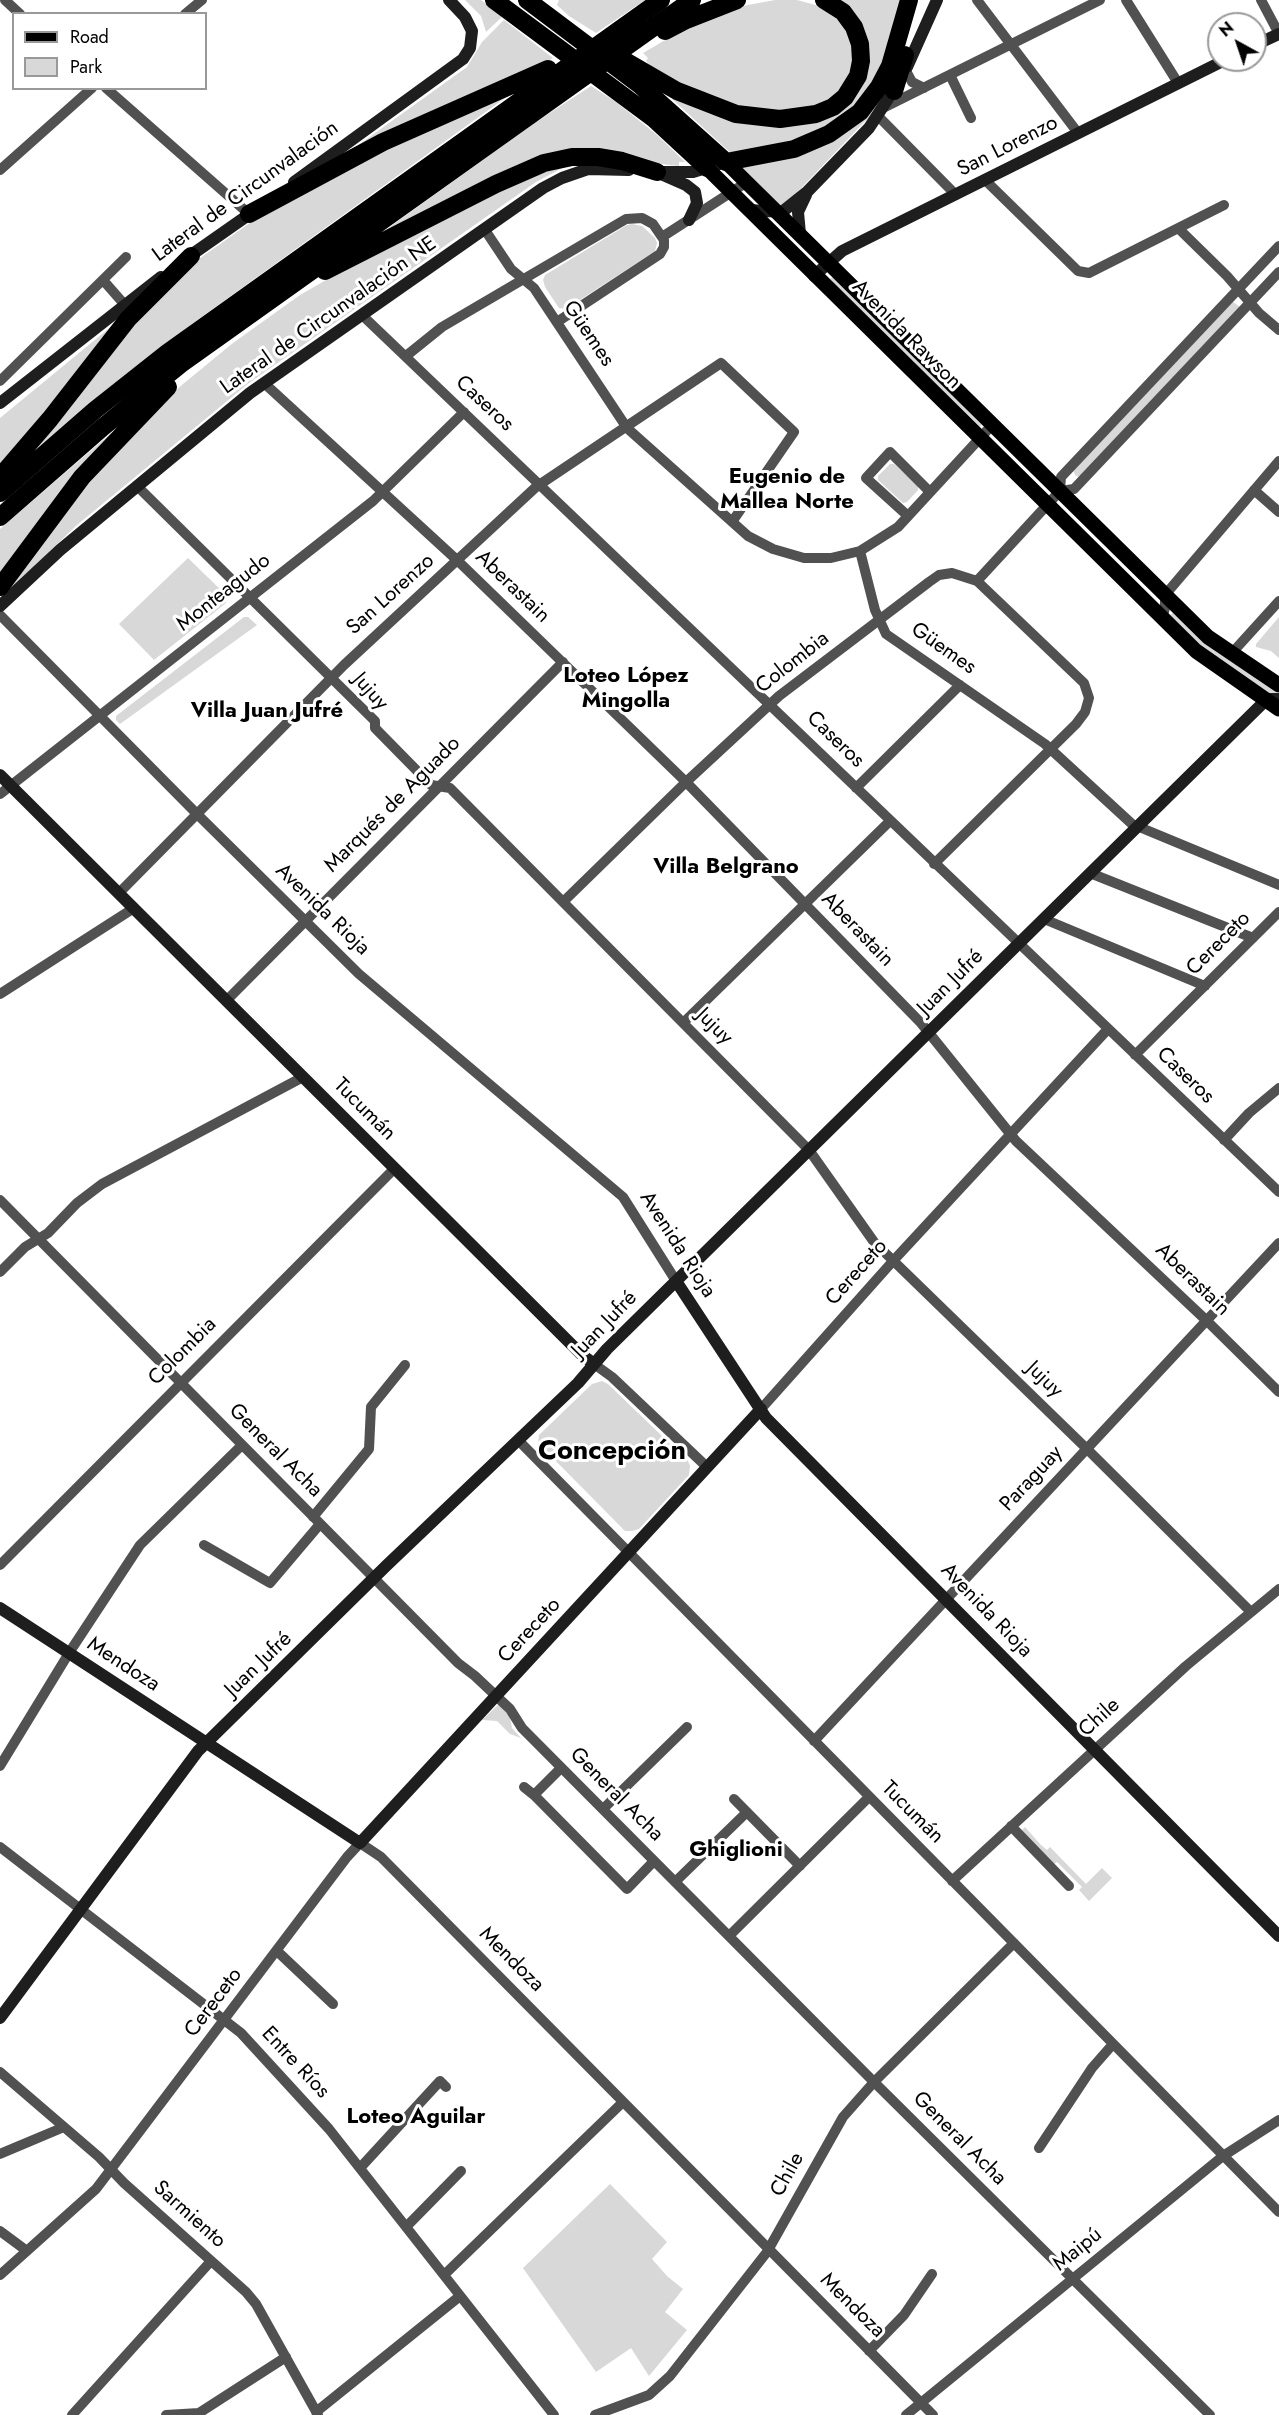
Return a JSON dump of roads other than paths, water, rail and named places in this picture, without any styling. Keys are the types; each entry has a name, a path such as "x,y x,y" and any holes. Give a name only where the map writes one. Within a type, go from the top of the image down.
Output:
{"highway":[{"name":"Avenida Rawson","path":"494,0 624,96 681,142 707,168"},
{"name":"Avenida Rawson","path":"527,0 563,27 646,81 726,162"},
{"path":"0,493 95,410 167,353 661,0"},
{"path":"0,516 126,407 227,331 692,0"},
{"path":"552,98 677,24 737,0"},
{"path":"646,81 707,104 753,117 791,119 809,117 825,111 840,102 850,91 858,76 861,61 858,35 849,19 836,6 824,0"},
{"path":"726,162 794,149 829,134 860,112 879,87 890,66 909,0"},
{"path":"894,91 904,66 920,0"},
{"path":"249,214 383,142 526,80 622,27"},
{"path":"258,308 535,165 572,157 589,157 622,161 657,172"},
{"path":"0,477 50,419 128,319 191,255"},
{"path":"0,587 82,477 137,418 227,331"}],"main road":[{"name":"Avenida Rawson","path":"726,162 1208,638 1279,685"},
{"name":"Avenida Rawson","path":"707,168 1162,619 1208,661 1275,702"}],"street":[{"path":"5,0 18,12"},
{"path":"187,12 202,0"},
{"name":"Lateral de Circunvalación","path":"2,397 24,384 124,304 191,255 459,64 470,48 472,31 465,17 449,0"},
{"path":"924,88 912,82 904,66 937,0"},
{"path":"977,0 1078,133"},
{"path":"881,112 1100,0"},
{"path":"1126,0 1178,83"},
{"path":"1261,0 1279,33"},
{"name":"San Lorenzo","path":"814,276 842,251 1207,69"},
{"path":"950,75 970,118"},
{"path":"0,170 90,90"},
{"path":"108,90 249,214"},
{"path":"748,210 778,213 784,211 807,192 860,138 894,91"},
{"path":"881,112 956,195"},
{"name":"Lateral de Circunvalación NE","path":"0,606 48,561 264,383 543,188 573,174 600,168 693,172 726,162"},
{"path":"657,172 686,185 695,192 697,202 689,220"},
{"path":"985,180 1078,271 1089,273 1224,205"},
{"path":"662,237 747,182"},
{"path":"800,234 798,212 807,192"},
{"path":"406,356 436,331 626,219 636,217 648,221 662,237 664,247 660,254 557,322"},
{"path":"1178,228 1279,330"},
{"name":"Güemes","path":"484,230 511,269 534,288 626,426 732,522 761,544 795,556 825,558 860,551 875,610 886,634 1051,749 1132,824 1279,885"},
{"path":"934,864 1051,749 1081,718 1088,705 1089,695 1084,683 977,581 1048,506 1060,491 1061,477 1279,246"},
{"path":"0,381 126,257"},
{"path":"1060,491 1074,489 1279,272"},
{"path":"103,280 124,304"},
{"name":"Caseros","path":"363,316 770,704 1018,945 1279,1192"},
{"name":"San Lorenzo","path":"119,893 331,678 540,484 721,363 794,432 732,522"},
{"path":"12,369 24,384"},
{"name":"Aberastain","path":"264,383 458,561 686,782 928,1033 1011,1134 1279,1392"},
{"name":"Monteagudo","path":"0,794 382,492 464,412"},
{"path":"860,551 891,533 993,424"},
{"path":"908,516 866,478 890,453 930,492"},
{"path":"1162,619 1165,595 1279,461"},
{"name":"Jujuy","path":"137,486 375,721 375,728 431,785 450,788 809,1150 874,1242 1251,1612"},
{"path":"1254,490 1279,512"},
{"name":"Colombia","path":"563,902 770,704 939,575 952,573 977,581"},
{"path":"1232,654 1279,601"},
{"name":"Avenida Rioja","path":"0,615 305,922 368,981 622,1197 761,1409 775,1426 1279,1936"},
{"name":"Marqués de Aguado","path":"226,1001 563,662"},
{"path":"856,788 960,685"},
{"name":"Juan Jufré","path":"0,2018 207,1742 579,1383 594,1364 676,1281 1090,873 1275,702"},
{"name":"Tucumán","path":"0,775 581,1354 612,1377 707,1467"},
{"path":"683,1023 890,821"},
{"path":"1090,873 1253,938"},
{"path":"0,994 134,908"},
{"name":"Cereceto","path":"1135,1055 1279,912"},
{"path":"1044,919 1205,986"},
{"name":"Cereceto","path":"0,2275 96,2189 360,1843 629,1553 893,1261 1108,1029"},
{"path":"0,1272 25,1247 48,1233 77,1203 102,1184 303,1077"},
{"path":"1224,1140 1249,1113 1275,1096 1279,1088"},
{"name":"Colombia","path":"0,1566 180,1382 395,1168"},
{"name":"General Acha","path":"0,1200 458,1663 510,1709 522,1728 561,1768 1210,2415"},
{"name":"Paraguay","path":"814,1741 1279,1244"},
{"path":"204,1545 270,1583 369,1449 370,1407 405,1365"},
{"name":"Tucumán","path":"518,1440 1279,2212"},
{"path":"0,1766 69,1653 140,1545 242,1445"},
{"name":"Chile","path":"952,1881 1186,1666 1279,1589"},
{"name":"Mendoza","path":"0,1608 381,1857 933,2415"},
{"path":"603,1809 687,1727"},
{"path":"534,1795 561,1768"},
{"path":"524,1787 627,1889 654,1861"},
{"path":"729,1936 869,1797"},
{"path":"734,1799 800,1866"},
{"path":"675,1882 747,1812"},
{"path":"1011,1826 1069,1886"},
{"name":"Entre Ríos","path":"0,1847 241,2033 329,2129 554,2415"},
{"name":"Chile","path":"595,2415 638,2400 657,2389 676,2368 768,2249 843,2117 874,2082 1014,1943"},
{"path":"277,1951 333,2004"},
{"path":"1039,2148 1088,2075 1113,2044"},
{"name":"Sarmiento","path":"0,2072 246,2292 256,2304 317,2413"},
{"path":"360,2168 440,2081 446,2087"},
{"path":"444,2275 623,2102"},
{"name":"Maipú","path":"906,2415 1223,2156 1279,2120"},
{"path":"0,2154 64,2127"},
{"path":"406,2227 461,2171"},
{"path":"0,2230 27,2251"},
{"path":"72,2415 212,2261"},
{"path":"869,2351 904,2315 932,2274"},
{"path":"317,2413 460,2296"},
{"path":"166,2415 212,2411 286,2357"}],"district":[{"name":"Eugenio de Mallea Norte","path":"787,490"},
{"name":"Loteo López Mingolla","path":"626,690"},
{"name":"Villa Juan Jufré","path":"267,712"},
{"name":"Villa Belgrano","path":"726,868"},
{"name":"Concepción","path":"612,1452"},
{"name":"Ghiglioni","path":"736,1851"},
{"name":"Loteo Aguilar","path":"416,2118"}]}
